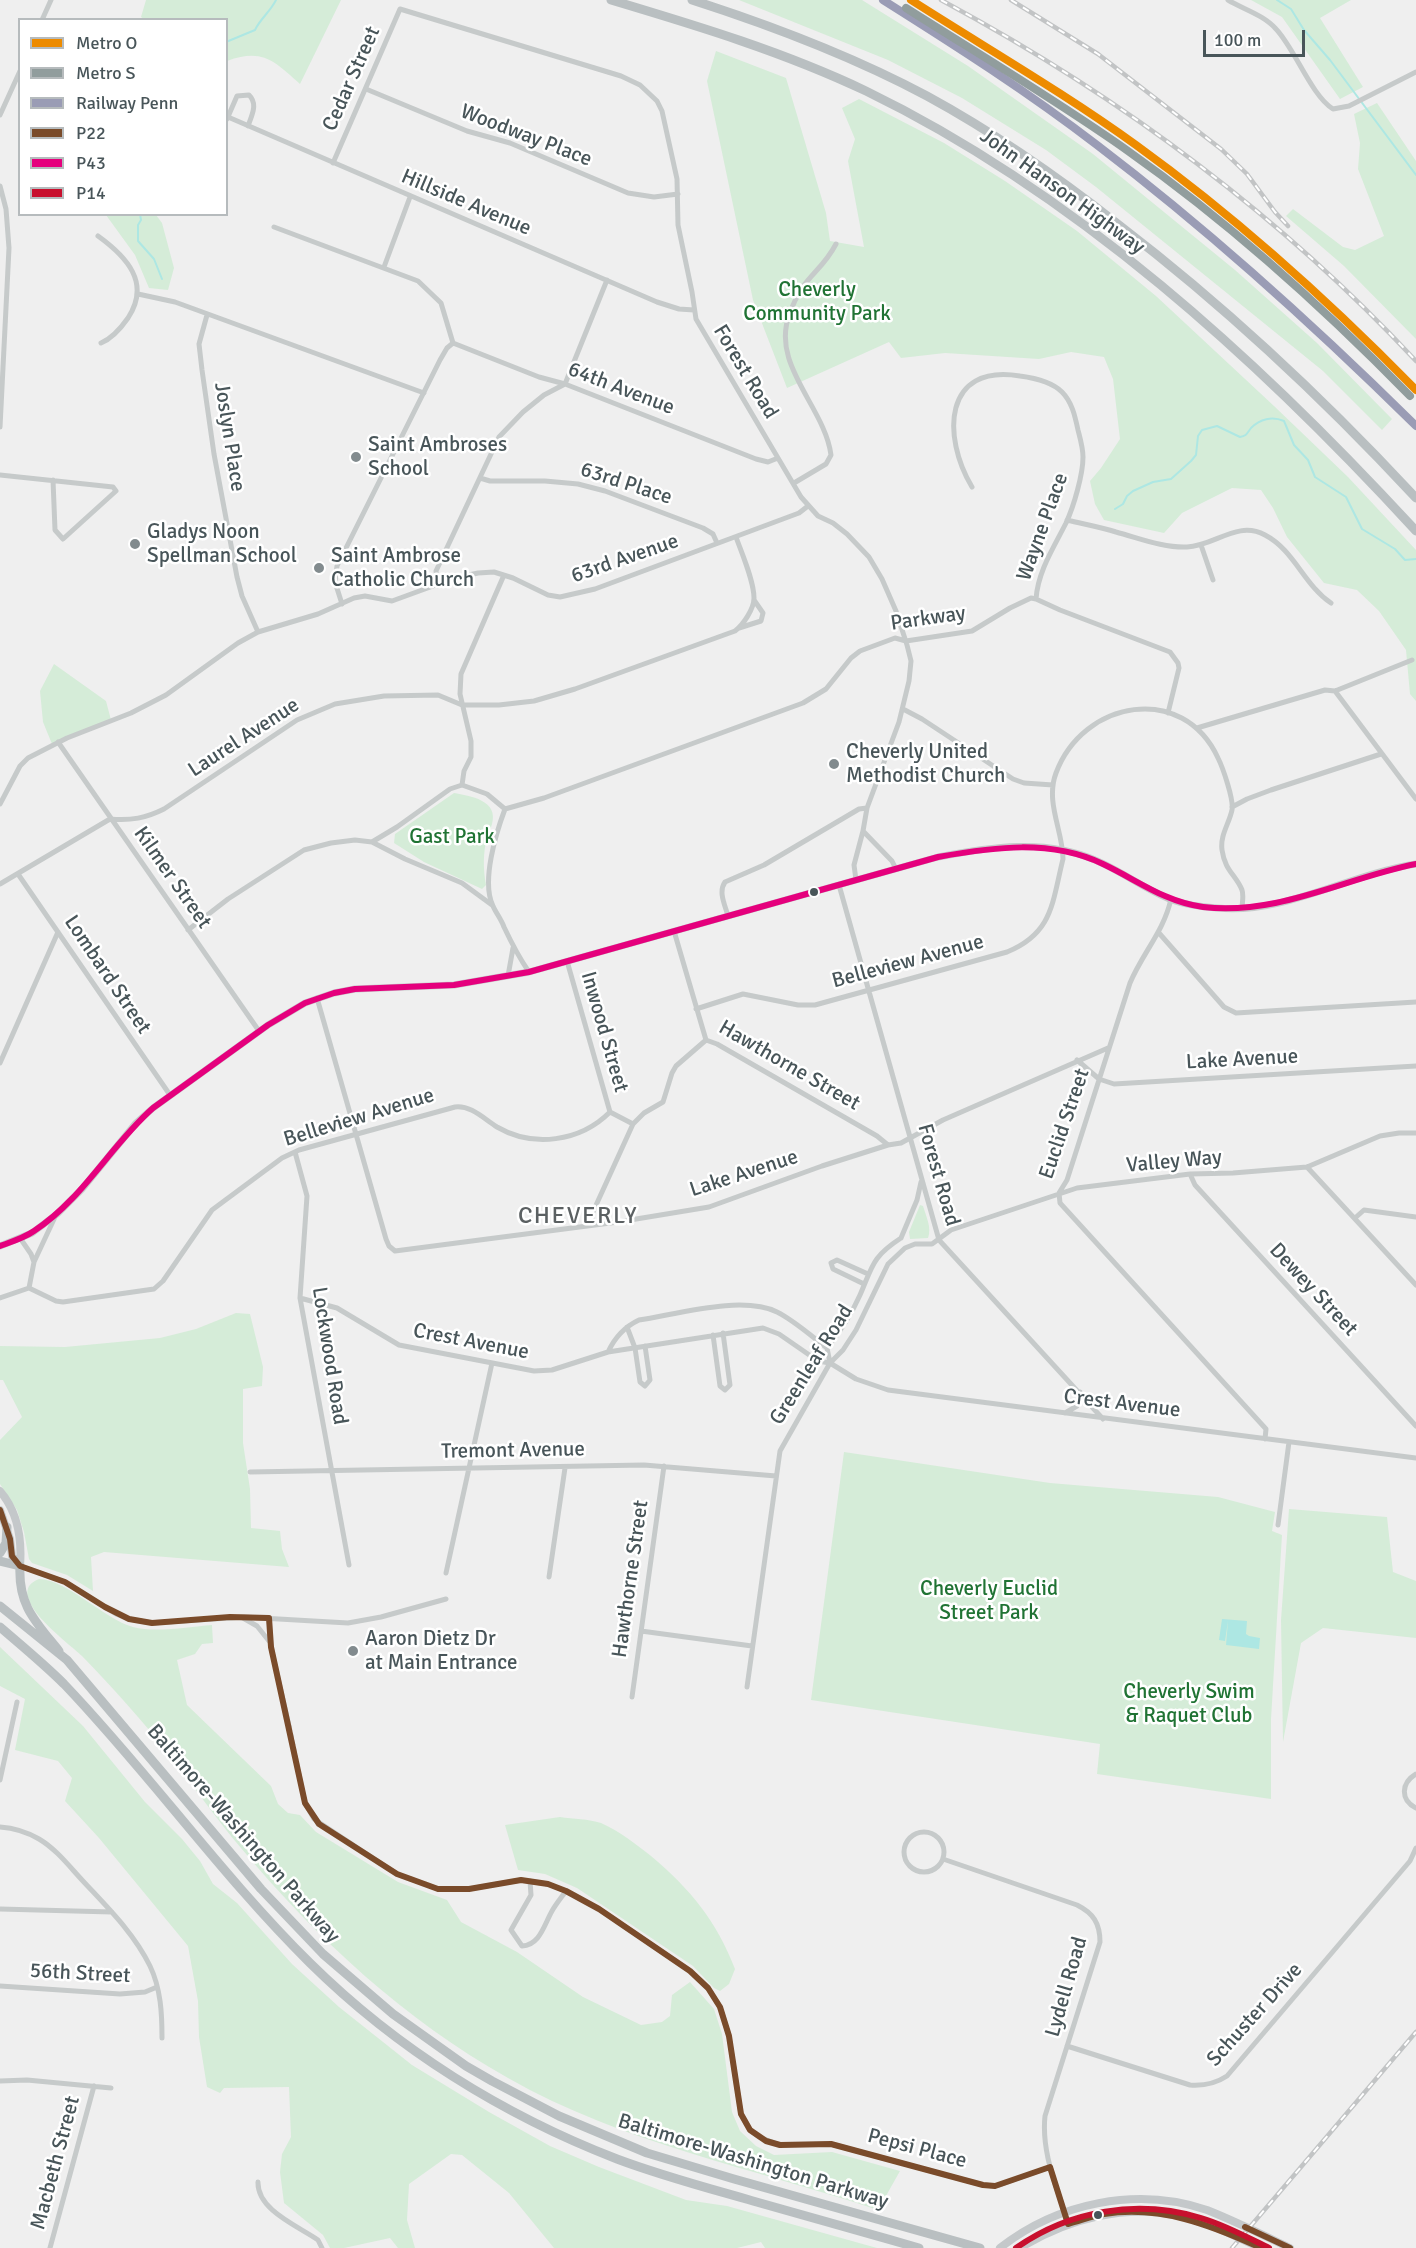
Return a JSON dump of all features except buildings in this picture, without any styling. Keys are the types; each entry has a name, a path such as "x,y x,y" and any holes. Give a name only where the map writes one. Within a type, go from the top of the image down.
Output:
{"highway":[{"name":"John Hanson Highway","path":"611,0 750,44 841,80 930,124 1013,175 1092,232 1216,335 1312,423 1416,531"},
{"name":"John Hanson Highway","path":"692,0 794,35 885,75 957,113 1036,163 1134,236 1211,300 1319,399 1416,498"},
{"path":"0,1552 6,1544 7,1527"},
{"path":"0,1561 20,1566 20,1587 26,1607 67,1660"},
{"name":"Baltimore-Washington Parkway","path":"0,1606 67,1660 261,1889 323,1954 393,2014 466,2066 516,2095 559,2116 647,2153 980,2248"},
{"name":"Baltimore-Washington Parkway","path":"0,1627 62,1683 106,1730 284,1937 345,1996 417,2053 516,2113 619,2159 669,2177 919,2248"}],"main road":[{"path":"0,1491 10,1505 17,1524 20,1566"},
{"path":"0,1510 7,1527 12,1556 20,1566"},
{"path":"1000,2248 1018,2235 1064,2211 1112,2201 1159,2200 1207,2210 1290,2248"},
{"path":"1020,2248 1068,2224 1105,2214 1136,2211 1158,2212 1193,2219 1260,2247"}],"street":[{"path":"43,18 51,0"},
{"path":"1228,0 1257,15 1276,29 1330,108 1338,109 1349,106 1416,72"},
{"name":"Cedar Street","path":"333,163 400,9"},
{"name":"Forest Road","path":"400,9 621,76 640,85 657,101 662,111 675,166 678,225 694,310 700,329 808,506 818,516 848,534 869,557 882,579 906,641 911,670 903,709 867,808 854,865 856,880"},
{"path":"0,115 18,75"},
{"name":"Woodway Place","path":"366,89 467,131 505,141 628,193 648,197 678,194"},
{"path":"228,117 237,96 249,95 253,100 254,108 248,126"},
{"name":"Hillside Avenue","path":"228,119 666,306 694,310"},
{"path":"0,186 6,209 9,249 0,427"},
{"path":"384,267 410,197"},
{"path":"274,227 418,281 435,295 446,314 453,343 444,353 337,566 335,582 342,604"},
{"path":"98,236 129,265 136,280 138,294 136,303 123,324 109,339 101,343"},
{"path":"794,483 826,464 831,455 827,437 788,356 786,330 788,318 797,296 826,262 836,244"},
{"path":"438,586 436,571 488,458 505,429 544,395 565,384 607,280"},
{"path":"138,294 175,302 424,393"},
{"name":"Joslyn Place","path":"207,315 199,344 214,454 237,577 258,632"},
{"name":"64th Avenue","path":"453,343 756,459 768,462 778,458"},
{"name":"Wayne Place","path":"972,488 962,468 953,424 959,398 969,385 987,375 1001,374 1045,382 1058,389 1070,403 1083,453 1079,480 1067,520 1043,569 1036,598"},
{"path":"0,475 53,480 113,488 116,491 63,539 56,530 53,480"},
{"name":"63rd Place","path":"480,478 490,481 564,482 605,491 703,528 712,534 717,543"},
{"name":"63rd Avenue","path":"0,804 24,762 58,742 131,713 166,695 238,643 258,632 360,596 392,601 455,578 478,573 495,572 548,595 571,596 736,537 799,513 808,506"},
{"path":"1067,520 1170,546 1201,545 1233,531 1250,530 1265,534 1281,546 1318,594 1331,603"},
{"path":"736,537 746,564 754,600 739,628"},
{"path":"1201,545 1213,580"},
{"path":"462,785 464,771 471,757 471,741 459,683 504,575"},
{"path":"1036,598 1060,610 1170,652 1179,668 1168,712"},
{"name":"Parkway","path":"505,809 544,798 803,703 826,689 851,658 860,651 895,638 906,641 972,632 1018,603 1036,598"},
{"name":"Laurel Avenue","path":"110,819 127,821 140,819 164,809 297,720 334,704 384,696 438,695 462,705 516,704 550,698 761,621 764,613 754,600"},
{"path":"1197,728 1325,690 1335,691 1412,660"},
{"path":"1335,691 1416,800"},
{"path":"903,709 1013,779 1024,783 1053,785"},
{"path":"1064,850 1056,817 1053,785 1060,765 1071,746 1101,719 1116,713 1132,710 1168,712 1197,728 1218,756 1233,807 1224,832 1222,850 1228,870 1242,890 1242,909"},
{"name":"Kilmer Street","path":"58,742 259,1031"},
{"path":"1233,807 1271,790 1381,754"},
{"path":"372,842 450,789 462,785 487,794 505,809 492,851 490,873 492,905"},
{"path":"728,916 722,892 725,882 764,865 859,808 867,808"},
{"path":"0,884 110,819"},
{"path":"863,831 896,869"},
{"path":"188,930 228,899 304,850 356,840 372,842 462,883 492,905 504,925 513,948 529,972"},
{"path":"0,1246 32,1233 57,1214 82,1189 136,1123 170,1095 292,1009 317,998 355,990 454,985 529,972 938,857 990,848 1036,847 1064,850 1105,864 1171,899 1201,907 1242,909 1274,904 1380,871 1416,864"},
{"name":"Belleview Avenue","path":"696,1009 743,994 807,1005 1007,952 1033,939 1040,931 1052,903 1064,859 1064,850"},
{"name":"Lombard Street","path":"18,874 170,1095"},
{"name":"Forest Road","path":"839,885 939,1240 1103,1419"},
{"name":"Euclid Street","path":"1171,899 1159,933 1135,970 1067,1180 1059,1193 1060,1203 1266,1429 1265,1439"},
{"name":"Hawthorne Street","path":"674,931 706,1040 717,1044 877,1136 888,1145"},
{"path":"0,1063 58,932"},
{"path":"1159,933 1224,1007 1236,1013 1416,1002"},
{"path":"508,976 513,948"},
{"name":"Inwood Street","path":"567,961 610,1112"},
{"path":"317,998 356,1134"},
{"path":"593,1225 592,1214 633,1124 644,1113 663,1102 676,1066 706,1040"},
{"name":"Lake Avenue","path":"356,1134 386,1239 392,1249 402,1251 709,1207 822,1166 901,1143 909,1137 1108,1048"},
{"path":"1077,1060 1099,1079"},
{"name":"Lake Avenue","path":"1099,1079 1114,1084 1416,1066"},
{"name":"Belleview Avenue","path":"29,1288 63,1302 154,1289 163,1281 212,1210 282,1158 295,1152 439,1110 462,1106 511,1134 540,1140 551,1140 581,1131 610,1112"},
{"path":"610,1112 633,1124"},
{"name":"Valley Way","path":"939,1240 951,1230 1059,1193 1094,1186 1190,1174 1307,1167 1380,1136 1416,1133"},
{"name":"Lockwood Road","path":"295,1152 307,1196 300,1298 349,1565"},
{"path":"1307,1167 1416,1284"},
{"name":"Dewey Street","path":"1190,1174 1195,1185 1416,1426"},
{"path":"921,1180 917,1200 901,1238 905,1248 915,1244 932,1244 939,1240"},
{"path":"1355,1218 1364,1210 1416,1218"},
{"path":"0,1298 29,1288 34,1262 57,1214"},
{"path":"20,1238 34,1262"},
{"name":"Greenleaf Road","path":"827,1348 856,1303 879,1253 901,1238"},
{"name":"Greenleaf Road","path":"747,1687 780,1451 830,1363 843,1350 856,1330 888,1264 905,1248"},
{"path":"864,1284 833,1269 831,1263 837,1260 868,1274"},
{"name":"Crest Avenue","path":"300,1298 337,1308 399,1345 543,1372 608,1352 756,1328 770,1329 818,1361 830,1363 856,1379 888,1390 1416,1458"},
{"path":"608,1352 613,1340 639,1320 736,1305 753,1305 788,1318 827,1348 830,1363"},
{"path":"627,1327 635,1348 640,1382 645,1386 650,1380 645,1346"},
{"path":"713,1335 720,1386 725,1390 730,1384 723,1334"},
{"path":"446,1573 492,1363"},
{"path":"1065,1414 1077,1406 1080,1392"},
{"path":"1278,1525 1289,1442"},
{"name":"Hawthorne Street","path":"632,1697 664,1466"},
{"name":"Tremont Avenue","path":"250,1472 664,1466 776,1476"},
{"path":"549,1577 565,1468"},
{"path":"20,1566 65,1582 116,1614 140,1622 242,1617 348,1623 381,1617 446,1599"},
{"path":"242,1617 262,1631 271,1647"},
{"path":"269,1618 271,1647 289,1726"},
{"path":"640,1630 752,1646"},
{"path":"0,1780 17,1702"},
{"path":"298,1770 305,1803 314,1819 397,1874 438,1889 456,1890 512,1880 530,1881 548,1884 566,1891 540,1935 528,1945 522,1946 511,1930 531,1895 530,1881"},
{"path":"1416,1774 1407,1782 1404,1791 1407,1802 1416,1808"},
{"path":"0,1827 26,1832 41,1840 112,1912 142,1952 150,1967 157,1987 162,2014 162,2038"},
{"path":"920,1832 932,1833 941,1841 943,1858 936,1868 919,1872 905,1860 904,1848 909,1838 920,1832"},
{"name":"Schuster Drive","path":"1067,2046 1190,2085 1200,2086 1220,2081 1227,2076 1410,1861 1416,1848"},
{"name":"Lydell Road","path":"943,1858 1077,1905 1088,1910 1098,1924 1100,1942 1045,2116 1044,2141 1068,2224"},
{"name":"Pepsi Place","path":"566,1891 598,1909 680,1964 708,1988 716,2000 729,2036 738,2102 744,2122 759,2137 772,2144 780,2145 831,2144 983,2185 1002,2184 1050,2167"},
{"path":"0,1909 112,1912"},
{"name":"56th Street","path":"0,1986 120,1994 145,1992 157,1987"},
{"path":"0,2081 27,2080 111,2088"},
{"name":"Macbeth Street","path":"50,2248 94,2086"},
{"path":"258,2182 258,2191 268,2205 318,2240 322,2248"}],"green space":[{"path":"146,0 341,0 300,84 275,63 259,56 239,57 228,61 228,18 141,17"},
{"path":"739,0 862,0 968,66 1093,154 1235,270 1317,343 1392,419 1382,430 1323,371 1096,187 1046,150 962,98 888,60"},
{"path":"1251,0 1351,0 1320,18 1363,87 1340,99 1282,17"},
{"name":"Cheverly Community Park","path":"716,51 786,78 826,213 830,241 864,247 848,161 855,139 842,108 859,99 944,143 1005,181 1077,231 1156,296 1348,477 1416,550 1416,701 1410,694 1406,650 1379,611 1357,590 1324,583 1287,537 1261,490 1232,488 1182,513 1164,533 1104,520 1095,504 1090,481 1120,439 1113,379 1104,357 1071,352 1039,359 945,353 901,358 889,342 787,388 753,300 707,81"},
{"path":"1377,103 1416,161 1416,339 1344,266 1286,216 1293,209 1343,247 1355,250 1384,236 1358,169 1360,143 1354,114"},
{"path":"107,216 157,216 162,223 174,268 168,290 149,288 135,255"},
{"path":"54,664 106,701 111,720 52,744 43,722 40,691"},
{"name":"Gast Park","path":"454,793 482,801 491,809 492,824 484,855 486,885 482,889 424,862 394,843 395,834"},
{"path":"920,1205 923,1206 928,1222 928,1238 910,1239 909,1232"},
{"path":"236,1313 250,1314 263,1367 262,1386 243,1389 243,1443 250,1489 251,1528 280,1531 282,1549 289,1567 104,1552 91,1557 93,1591 67,1575 32,1563 17,1510 0,1484 0,1440 22,1417 3,1380 0,1380 0,1346 65,1347 160,1338 196,1329"},
{"name":"Cheverly Euclid Street Park","path":"844,1452 1050,1483 1218,1497 1275,1512 1272,1531 1282,1535 1271,1719 1271,1799 1097,1774 1100,1744 811,1700"},
{"path":"1289,1509 1387,1517 1393,1572 1416,1581 1416,1638 1323,1628 1301,1643 1283,1742 1281,1620"},
{"path":"39,1579 62,1586 109,1616 133,1627 162,1630 212,1625 213,1643 202,1644 195,1654 177,1660 187,1705 271,1786 278,1804 288,1813 300,1815 316,1832 398,1882 447,1900 461,1922 517,1952 583,1997 641,2025 662,2022 670,2016 672,1995 690,1982 714,2009 722,2034 732,2112 740,2131 756,2146 774,2155 832,2152 900,2171 878,2210 690,2153 597,2121 508,2078 470,2055 398,2004 332,1945 270,1882 138,1717 94,1668 41,1619 32,1607 28,1596 29,1586"},
{"path":"0,1647 83,1726 145,1802 182,1839 200,1861 213,1884 237,1903 292,1964 339,2007 412,2065 550,2146 599,2167 686,2200 727,2206 877,2248 765,2248 761,2242 737,2248 554,2248 509,2193 462,2155 451,2154 409,2184 407,2220 415,2248 398,2248 390,2238 344,2248 330,2248 323,2235 284,2203 280,2172 282,2154 291,2137 289,2087 224,2088 220,2093 207,2087 199,2037 198,2001 188,1946 99,1838 65,1801 72,1778 58,1761 15,1750 25,1699 0,1686"},
{"path":"560,1817 608,1826 645,1851 678,1881 711,1921 728,1951 735,1969 729,1984 720,1991 714,1988 693,1966 577,1888 545,1874 518,1870 505,1825"}],"water":[{"path":"1222,1619 1247,1621 1246,1634 1260,1638 1259,1649 1226,1645 1228,1621 1225,1641 1219,1640"}],"waterway":[{"path":"228,41 255,30 276,0"},
{"path":"1277,0 1291,9 1304,30 1330,60 1416,175"},
{"path":"140,216 138,241 154,259 162,279"},
{"path":"1115,509 1123,504 1133,491 1153,482 1171,479 1191,461 1196,455 1198,436 1202,430 1217,426 1240,437 1246,435 1258,422 1275,419 1284,421 1294,445 1308,460 1315,477 1346,497 1362,529 1395,549 1405,560 1416,559"}],"tunnel":[{"path":"289,1726 298,1770"}],"railway":[{"path":"941,0 1071,76 1194,161 1309,256 1364,307 1416,361"},
{"path":"1011,0 1098,54 1221,149 1247,174 1288,226"},
{"path":"1232,2248 1416,2032"}],"metro line":[{"name":"O","path":"911,0 1081,107 1173,173 1246,231 1316,293 1416,390"},
{"name":"S","path":"906,8 1073,114 1128,151 1203,207 1309,298 1410,396"}],"rail line":[{"name":"Penn","path":"883,0 1018,88 1071,125 1139,178 1261,280 1416,426"}],"transit line":[{"name":"P43","path":"0,1246 34,1231 67,1204 153,1108 268,1025 305,1003 334,993 355,989 454,985 529,972 938,857 980,850 1022,847 1063,851 1103,864 1176,900 1203,907 1231,908 1285,901 1416,864"},
{"name":"P22","path":"0,1510 10,1539 12,1556 20,1566 65,1582 129,1619 152,1623 230,1617 269,1618 271,1647 305,1803 319,1824 397,1874 438,1889 469,1889 521,1880 548,1884 566,1891 599,1909 690,1971 708,1988 720,2007 729,2036 741,2114 750,2130 766,2141 780,2145 831,2144 983,2185 995,2186 1050,2167"},
{"name":"P22","path":"1050,2167 1068,2224 1100,2215 1145,2212 1185,2219 1261,2248"},
{"name":"P14","path":"1016,2248 1037,2235 1082,2217 1129,2209 1153,2209 1201,2218 1269,2248"},
{"name":"P22","path":"1245,2227 1290,2248"}],"place":[{"name":"Saint Ambroses School","path":"356,457"},
{"name":"Gladys Noon Spellman School","path":"135,544"},
{"name":"Saint Ambrose Catholic Church","path":"319,568"},
{"name":"Cheverly United Methodist Church","path":"834,764"},
{"name":"Aaron Dietz Dr at Main Entrance","path":"353,1651"}],"district":[{"name":"CHEVERLY","path":"578,1217"}],"park label":[{"name":"Cheverly Swim & Raquet Club","path":"1189,1704"}]}
